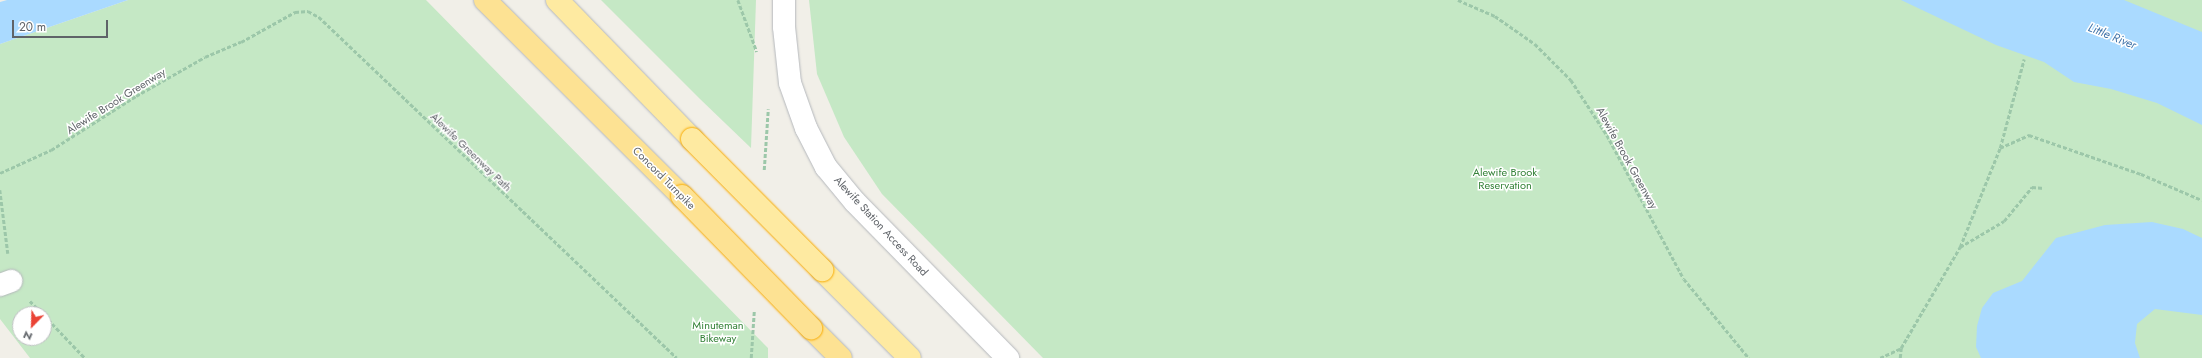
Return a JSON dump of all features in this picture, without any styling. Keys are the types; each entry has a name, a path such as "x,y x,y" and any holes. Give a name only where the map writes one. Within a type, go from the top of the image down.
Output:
{"highway":[{"name":"Concord Turnpike","path":"485,0 682,196 841,358"},
{"path":"557,0 692,139 910,358"}],"main road":[{"name":"Alewife Station Access Road","path":"784,0 784,27 790,83 806,128 826,167 855,202 1008,358"}],"path":[{"path":"738,0 759,59"},
{"name":"Alewife Brook Greenway","path":"1458,0 1495,16 1535,44 1571,80 1607,135 1684,278 1749,358"},
{"name":"Alewife Greenway Path","path":"241,42 295,12 301,10 314,14 677,358"},
{"name":"Alewife Brook Greenway","path":"0,173 51,150 136,96 205,57 241,42"},
{"path":"1900,358 1901,348 1960,247 2000,148 2024,59"},
{"path":"2000,148 2029,135 2141,174 2202,200"},
{"path":"1960,247 2004,221 2032,187 2044,188"},
{"path":"0,190 6,283"},
{"path":"52,324 85,358"},
{"path":"1880,358 1901,348"}],"green space":[{"name":"Minuteman Bikeway","path":"128,0 426,0 768,348 768,358 30,358 21,346 52,346 52,306 12,306 12,335 0,319 0,44"},
{"path":"601,0 756,0 751,148 700,99"},
{"name":"Alewife Brook Reservation","path":"809,0 2202,0 2202,358 1043,358 882,194 844,137 817,74"}],"water":[{"path":"7,0 128,0 0,44 0,2"},
{"name":"Little River","path":"1901,0 2124,0 2202,32 2202,125 2157,103 2111,89 2074,82 2044,62 1996,45"},
{"path":"2152,222 2183,229 2202,238 2202,315 2155,309 2137,324 2135,343 2140,358 1981,358 1976,347 1977,326 1982,308 1993,293 2022,281 2056,238 2105,225"}]}
